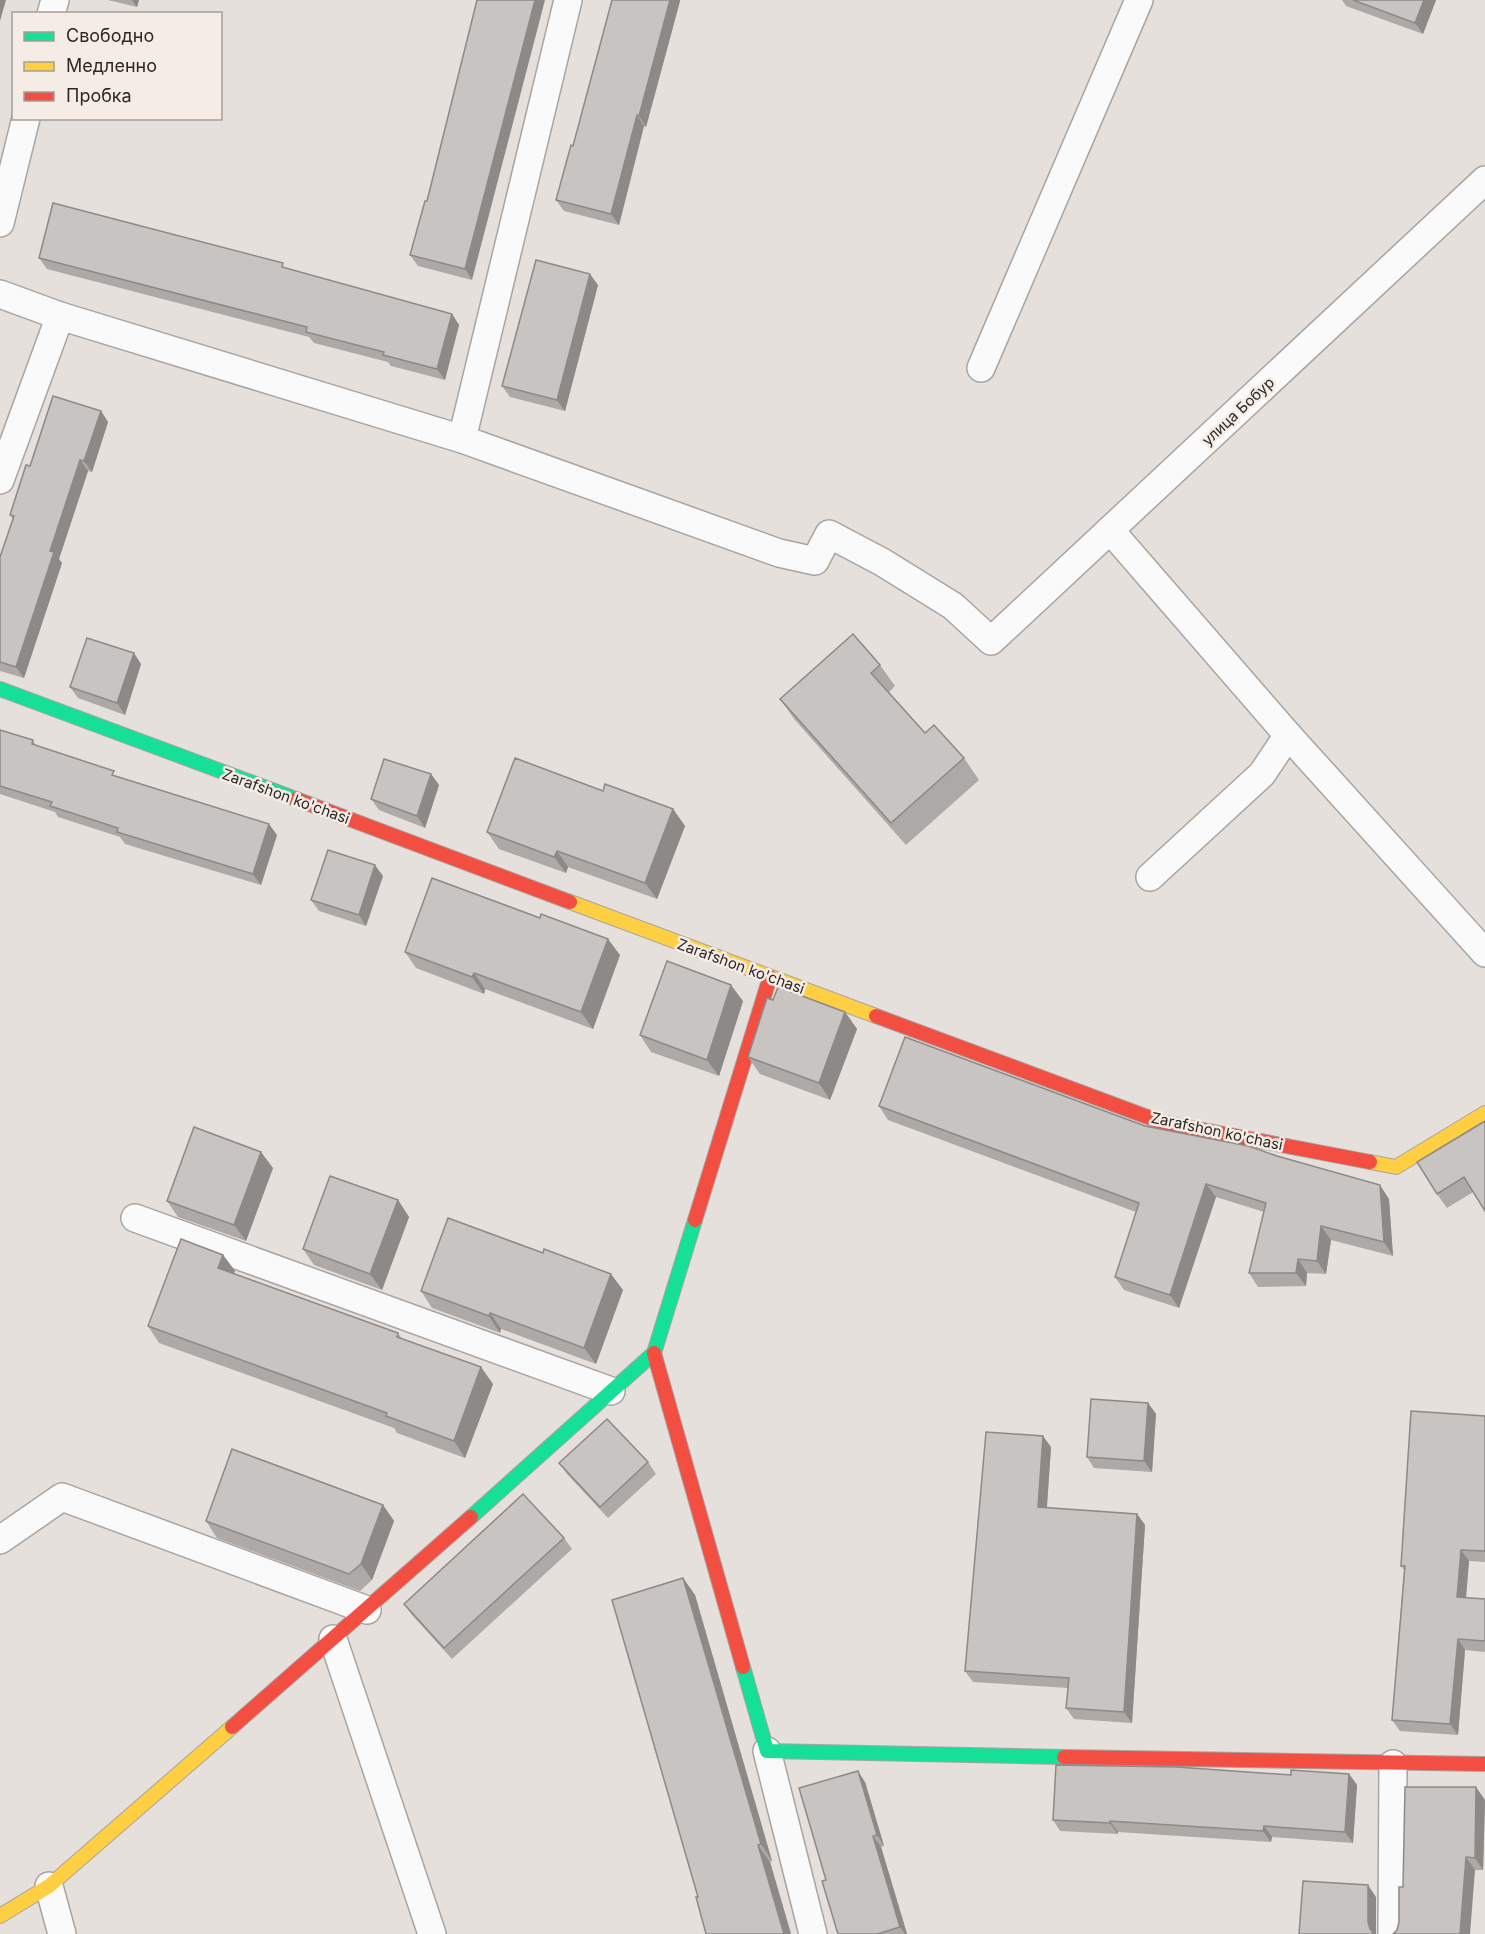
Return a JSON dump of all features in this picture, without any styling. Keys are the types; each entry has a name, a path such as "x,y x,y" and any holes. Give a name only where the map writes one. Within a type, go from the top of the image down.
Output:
{"street":[{"path":"0,294 60,316 462,439 568,0"},
{"path":"981,368 1138,0"},
{"path":"0,224 26,120"},
{"name":"улица Бобур","path":"462,439 779,553 815,561 829,534 882,562 953,606 991,641 1485,180"},
{"path":"0,480 60,316"},
{"path":"1110,530 1288,735 1485,953"},
{"name":"Zarafshon ko'chasi","path":"0,689 1161,1122 1396,1167 1485,1113"},
{"path":"1150,877 1262,774 1288,735"},
{"path":"0,1916 49,1886 367,1611 654,1353 770,977"},
{"path":"135,1218 611,1391"},
{"path":"654,1353 767,1751 813,1934"},
{"path":"0,1540 62,1497 367,1611"},
{"path":"333,1639 432,1934"},
{"path":"767,1751 1485,1764"},
{"path":"1392,1934 1393,1764"},
{"path":"49,1886 62,1934"}],"building":[{"path":"477,0 535,0 465,269 410,255 425,201 427,201"},
{"path":"612,0 670,0 611,214 556,200 571,145 573,146"},
{"path":"1353,0 1424,0 1415,23"},
{"path":"53,203 283,263 282,267 452,314 437,369 383,355 384,352 306,332 307,327 39,258"},
{"path":"536,260 590,274 557,400 502,386"},
{"path":"53,396 101,411 84,461 80,460 50,551 54,552 16,667 0,662 0,557 14,516 10,515 26,465 30,466"},
{"path":"853,634 880,665 871,673 925,733 934,725 964,758 891,823 780,699"},
{"path":"87,638 134,653 117,703 70,687"},
{"path":"0,730 33,740 32,744 114,771 112,775 269,824 253,874 117,832 118,828 50,806 52,802 0,786"},
{"path":"515,758 603,791 605,784 673,809 645,883 557,851 554,857 487,832"},
{"path":"384,759 431,774 417,816 371,799"},
{"path":"328,850 375,865 359,915 311,900"},
{"path":"432,878 540,918 541,914 608,939 581,1012 474,973 472,977 405,952"},
{"path":"667,961 731,985 707,1060 640,1035"},
{"path":"778,987 845,1012 819,1083 748,1057 767,998 773,1000"},
{"path":"905,1037 1145,1126 1248,1146 1380,1185 1384,1242 1321,1226 1317,1261 1298,1259 1296,1273 1249,1273 1266,1203 1206,1184 1170,1295 1115,1277 1139,1203 879,1106"},
{"path":"1485,1121 1485,1211 1464,1177 1437,1194 1417,1162"},
{"path":"194,1127 261,1152 234,1225 167,1201"},
{"path":"330,1176 398,1200 370,1274 303,1249"},
{"path":"448,1218 543,1253 544,1249 611,1274 584,1348 490,1313 489,1316 421,1291"},
{"path":"181,1239 223,1255 218,1268 398,1333 397,1337 481,1367 454,1441 386,1416 387,1413 148,1326"},
{"path":"1091,1399 1148,1403 1144,1461 1087,1457"},
{"path":"1411,1411 1485,1416 1485,1551 1461,1550 1457,1597 1485,1599 1485,1641 1458,1639 1450,1724 1392,1720 1405,1566 1401,1566"},
{"path":"607,1419 648,1462 600,1507 559,1463"},
{"path":"986,1432 1043,1436 1038,1507 1137,1514 1124,1712 1066,1708 1069,1678 965,1671"},
{"path":"232,1449 383,1505 361,1564 349,1574 206,1521"},
{"path":"523,1494 564,1538 444,1648 404,1604"},
{"path":"683,1578 761,1844 758,1845 784,1934 706,1934 696,1897 698,1897 612,1600"},
{"path":"1056,1765 1177,1767 1291,1775 1291,1770 1349,1774 1345,1832 1264,1826 1263,1831 1110,1821 1110,1823 1053,1820"},
{"path":"858,1771 877,1835 873,1836 900,1927 877,1934 838,1934 822,1881 826,1880 799,1788"},
{"path":"1405,1787 1476,1787 1475,1858 1466,1857 1460,1934 1393,1934 1399,1922 1399,1887 1403,1887"},
{"path":"1303,1881 1368,1885 1368,1922 1374,1934 1299,1934"}],"traffic: fast":[{"path":"0,689 296,799"},
{"path":"471,1517 654,1353 695,1220"},
{"path":"743,1667 767,1751 1064,1757"}],"traffic: slow":[{"path":"570,902 876,1016"},
{"path":"1370,1162 1396,1167 1485,1113"},
{"path":"0,1916 49,1886 232,1727"}],"traffic: jam":[{"path":"296,799 570,902"},
{"path":"695,1220 770,977"},
{"path":"876,1016 1161,1122 1370,1162"},
{"path":"654,1353 743,1667"},
{"path":"232,1727 471,1517"},
{"path":"1064,1757 1485,1764"}]}
